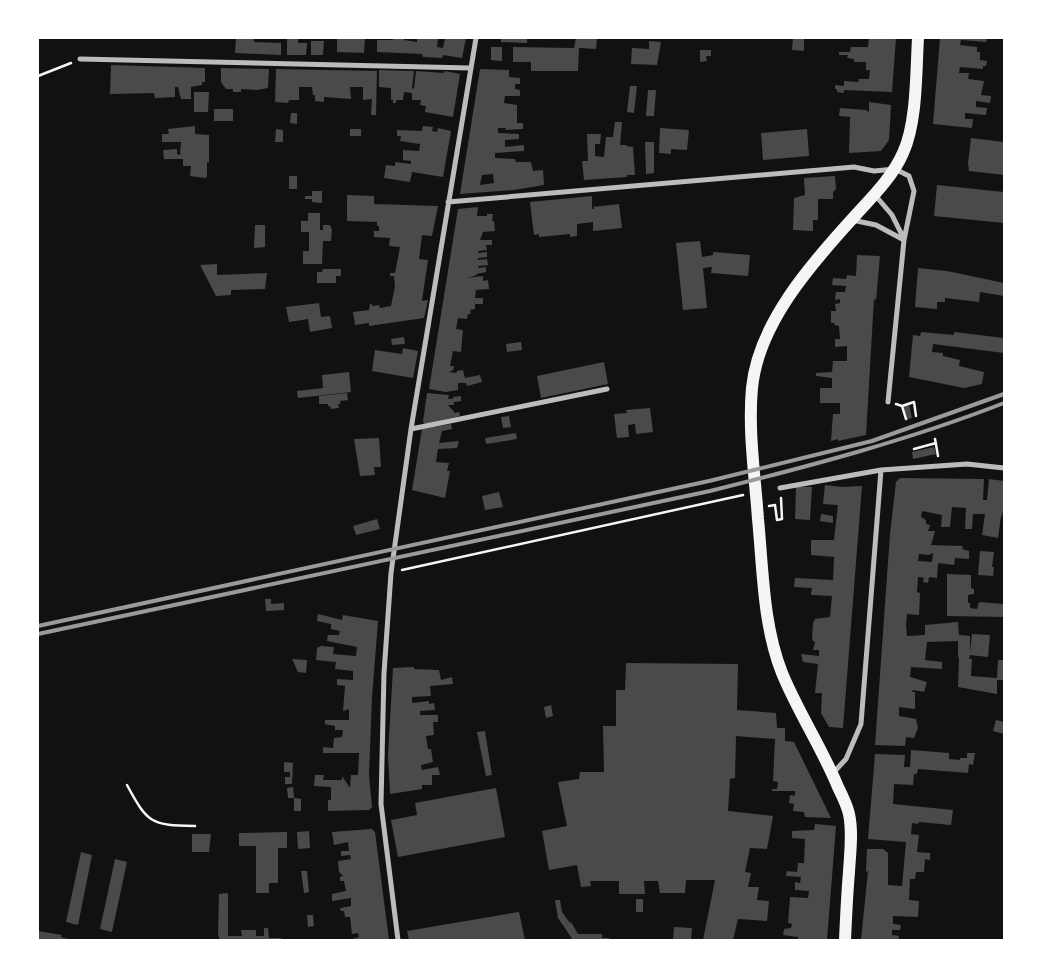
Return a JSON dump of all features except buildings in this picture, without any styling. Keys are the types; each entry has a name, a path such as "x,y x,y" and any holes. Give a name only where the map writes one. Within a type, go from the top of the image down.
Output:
{"main road":[{"path":"845,940 851,828 849,812 832,773 791,695 773,644 764,580 750,407 752,383 757,362 774,321 805,275 895,169 908,141 912,126 918,38"}],"street":[{"path":"398,940 380,804 384,673 390,573 411,429 476,38"},
{"path":"80,59 470,68"},
{"path":"448,202 854,167 874,171 895,169 908,176 914,191 904,240 888,402"},
{"path":"874,195 892,215 904,240"},
{"path":"852,220 876,225 904,240"},
{"path":"411,429 607,389"},
{"path":"780,488 881,470 967,464 1004,468"},
{"path":"832,773 846,759 861,724 881,470"}],"path":[{"path":"38,76 80,59"},
{"path":"906,419 902,406 914,402 916,416"},
{"path":"914,449 936,441 940,465"},
{"path":"775,505 777,520 782,519 780,488"},
{"path":"390,573 732,497"},
{"path":"127,785 140,809 152,821 170,826 195,826"}],"railway":[{"path":"38,626 709,481 872,441 1004,394"},
{"path":"38,634 710,491 896,441 1004,403"}]}
